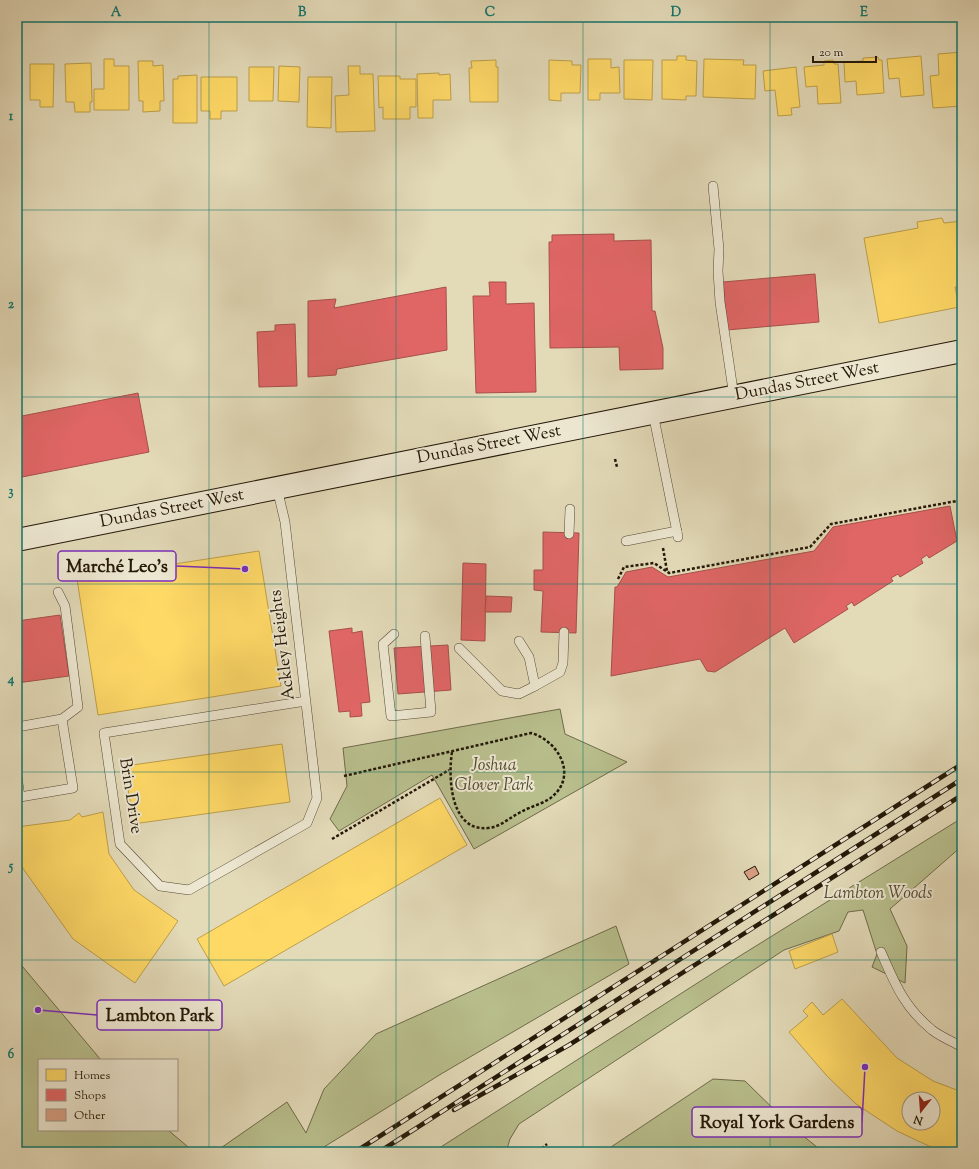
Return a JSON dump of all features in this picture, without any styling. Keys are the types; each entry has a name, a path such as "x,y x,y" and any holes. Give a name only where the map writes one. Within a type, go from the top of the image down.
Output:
{"main road":[{"name":"Dundas Street West","path":"17,540 962,352"}],"lane":[{"path":"713,186 719,249 718,271 720,302 734,397"},
{"path":"626,541 677,534 653,413"},
{"name":"Ackley Heights","path":"277,488 284,522 317,798"},
{"path":"569,534 570,509"},
{"path":"17,726 62,719 78,707 65,606 58,592"},
{"path":"459,648 502,691 519,694 560,672 563,662 564,632"},
{"path":"394,634 383,644 391,716 431,712 425,636"},
{"path":"518,640 529,657 534,686"},
{"name":"Brin Drive","path":"306,701 104,733 120,844 160,886 189,890 308,823 317,798"},
{"path":"17,776 20,797 73,788 62,719"},
{"path":"881,952 898,991 912,1010 933,1030 962,1047"}],"path":[{"path":"615,459 617,468"},
{"path":"618,579 624,567 654,563 669,573 810,547 831,524 962,500"},
{"path":"344,776 531,733 548,741 556,749 563,761 564,780 557,792 547,800 521,811 506,822 489,828 478,827 470,824 458,810 451,790 450,770 452,752"},
{"path":"332,839 450,770"},
{"path":"538,1152 547,1144"}],"green space":[{"name":"Joshua Glover Park","path":"560,709 565,734 627,762 474,849 432,775 339,831 330,819 347,786 343,748"},
{"name":"Lambton Woods","path":"962,818 962,846 890,909 907,946 905,983 872,967 877,954 863,910 848,912 839,931 784,950 519,1124 510,1139 506,1152 433,1152 735,959"},
{"path":"616,926 629,964 441,1074 316,1152 215,1152 287,1102 306,1133 324,1089 376,1034"},
{"path":"17,960 100,1059 38,1059 38,1131 169,1131 194,1152 17,1152"},
{"path":"713,1079 745,1081 791,1126 823,1152 614,1152 611,1147"}],"building: Homes":[{"path":"962,52 962,106 933,108 930,76 939,75 938,54"},
{"path":"677,56 686,56 686,60 697,61 696,96 686,96 686,100 662,99 662,60 677,60"},
{"path":"921,56 924,95 901,97 899,78 889,79 887,59"},
{"path":"878,57 879,60 882,60 884,93 857,95 856,81 845,82 844,62 863,61 863,58"},
{"path":"104,59 114,59 114,66 129,66 129,110 94,110 94,89 104,89"},
{"path":"588,59 611,59 611,68 619,67 620,93 600,93 600,100 588,100"},
{"path":"704,59 744,60 743,65 756,65 755,99 703,97"},
{"path":"496,60 496,67 498,67 498,102 470,102 469,68 472,68 471,61"},
{"path":"549,60 572,61 572,65 581,65 580,93 561,93 561,101 549,100"},
{"path":"624,60 653,60 652,100 624,99"},
{"path":"833,60 834,64 838,64 841,103 818,104 817,86 806,87 804,67 824,65 824,61"},
{"path":"138,61 153,61 153,66 163,65 164,101 160,101 160,111 143,112 143,101 139,101"},
{"path":"91,63 92,102 90,102 90,112 75,112 74,102 66,102 65,64"},
{"path":"30,64 54,64 53,107 40,107 40,100 30,100"},
{"path":"279,66 300,67 299,102 278,101"},
{"path":"348,66 360,66 360,74 373,74 375,131 336,132 335,96 349,95"},
{"path":"249,67 274,67 273,101 249,101"},
{"path":"796,67 800,107 791,108 792,115 778,116 775,90 765,91 763,71"},
{"path":"439,73 439,75 450,74 451,100 433,100 433,118 418,118 417,74"},
{"path":"197,75 197,123 173,123 173,79 178,79 178,76"},
{"path":"378,76 400,76 400,79 416,79 416,107 410,107 410,119 383,119 383,107 379,108"},
{"path":"201,77 237,77 237,111 221,111 221,119 210,119 210,111 201,111"},
{"path":"308,77 332,77 331,128 307,127"},
{"path":"942,218 944,223 962,221 962,286 955,287 959,307 879,323 864,238 918,228 917,222"},
{"path":"259,551 281,686 98,715 77,579"},
{"path":"282,744 290,802 133,824 125,766"},
{"path":"440,798 467,845 224,986 197,939"},
{"path":"103,812 109,854 134,890 178,921 135,983 73,939 17,860 17,827 70,820 79,813 82,817"},
{"path":"832,934 838,952 795,969 789,951"},
{"path":"842,999 897,1058 933,1081 962,1092 962,1152 952,1152 931,1147 897,1131 856,1104 827,1076 789,1032 808,1016 803,1011 812,1002 823,1015"}],"building: Shops":[{"path":"614,234 614,241 651,240 652,311 655,311 663,348 663,369 620,370 619,347 550,348 549,242 552,242 552,235"},
{"path":"815,274 819,322 727,330 723,282"},
{"path":"489,282 506,282 506,304 534,303 536,392 476,393 473,296 490,296"},
{"path":"446,287 447,350 337,369 336,375 308,377 308,301 336,299 334,308"},
{"path":"295,324 297,386 259,387 257,332 275,331 275,325"},
{"path":"138,393 149,452 17,478 17,417"},
{"path":"950,506 957,541 929,558 927,555 921,559 923,563 900,577 898,574 891,578 893,581 854,606 852,602 846,606 848,609 794,643 785,628 715,672 707,671 700,659 611,676 615,587 617,587 626,572 652,567 668,577 814,551 833,527"},
{"path":"543,532 579,533 576,633 541,632 543,591 534,590 534,570 543,570"},
{"path":"463,563 486,564 485,641 461,640"},
{"path":"486,596 512,597 511,612 485,612"},
{"path":"60,615 69,676 17,683 17,621"},
{"path":"352,628 352,633 362,631 370,702 361,703 362,716 350,717 350,711 339,712 329,631"},
{"path":"448,645 451,690 398,694 394,648"}],"building: Other":[{"path":"755,866 759,874 749,880 744,872"}],"railway":[{"path":"355,1152 962,764"},
{"path":"379,1152 962,779"},
{"path":"454,1110 569,1045 962,795"}],"place":[{"name":"Marché Leo’s","path":"245,569"},
{"name":"Lambton Park","path":"38,1010"},
{"name":"Royal York Gardens","path":"865,1067"}]}
